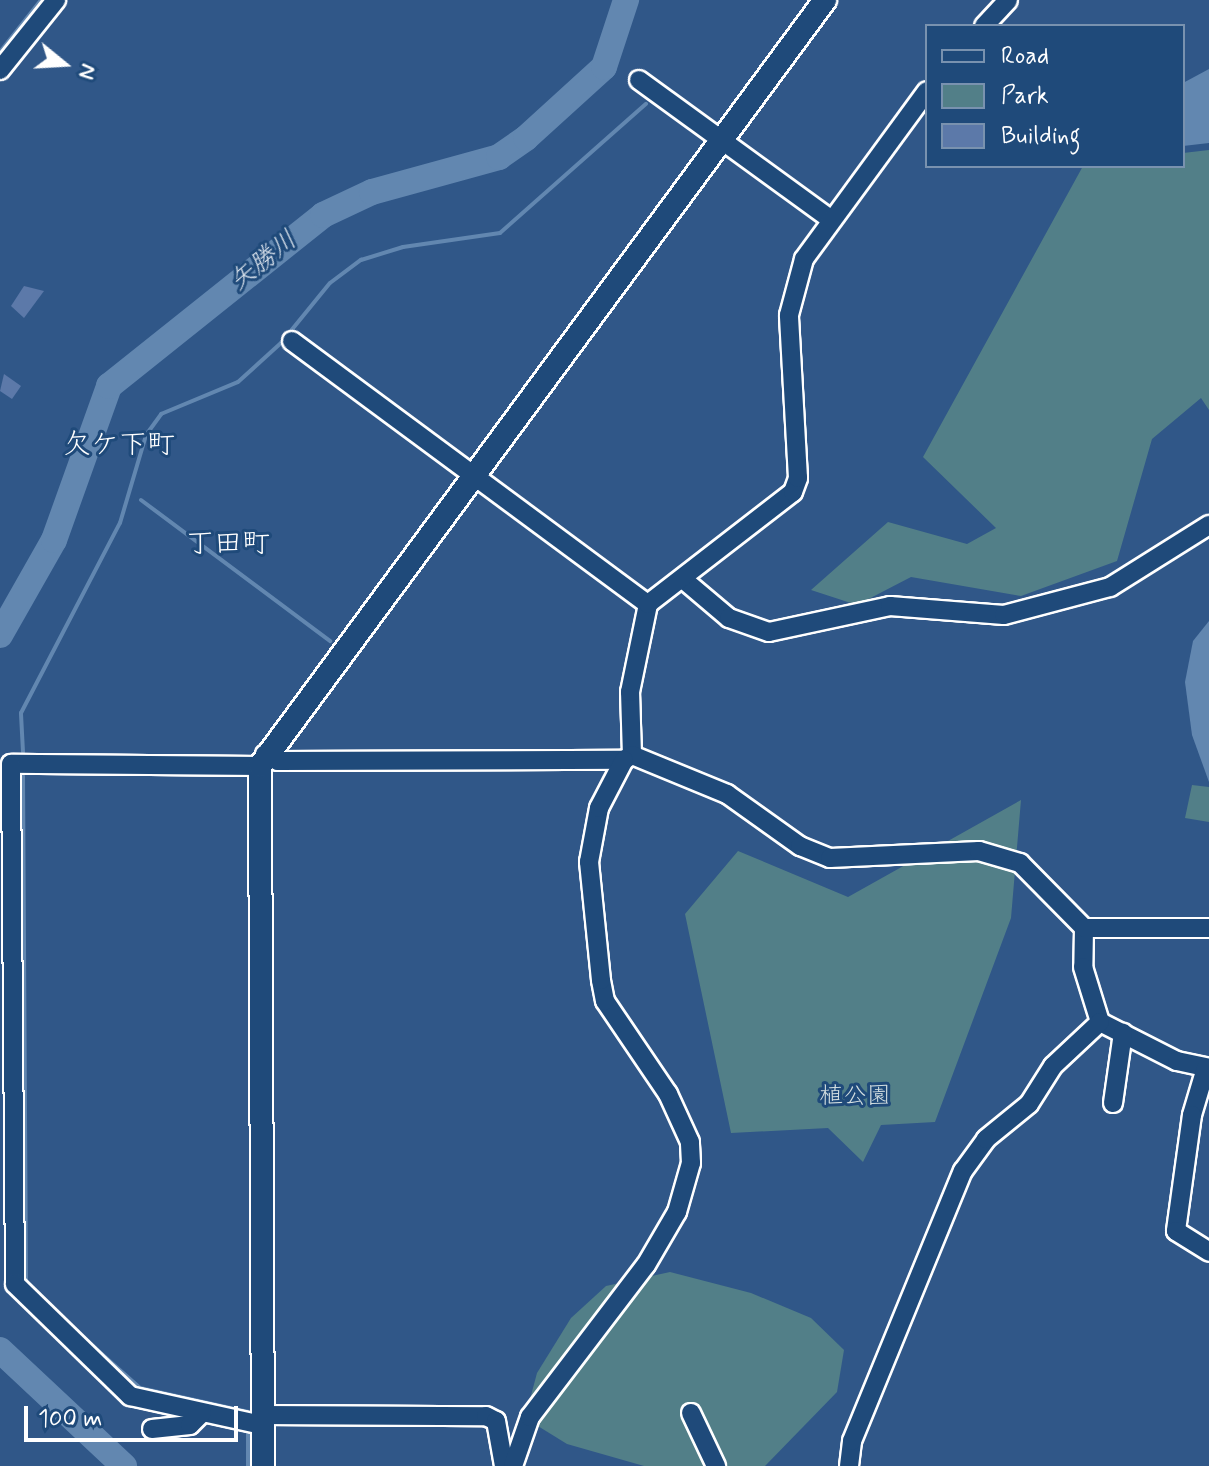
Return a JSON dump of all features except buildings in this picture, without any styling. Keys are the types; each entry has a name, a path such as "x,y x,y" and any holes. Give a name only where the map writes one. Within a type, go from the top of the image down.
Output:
{"street":[{"path":"0,70 56,0"},
{"path":"263,1466 263,760 472,472 825,0"},
{"path":"986,24 1008,0"},
{"path":"639,80 829,218"},
{"path":"513,1466 530,1417 646,1265 677,1212 691,1163 690,1142 668,1094 605,1001 589,862 599,808 628,758 630,692 648,604 684,580 793,492 798,478 789,315 804,259 829,218 925,94"},
{"path":"292,341 648,604"},
{"path":"684,580 729,618 769,632 890,606 1004,615 1110,587 1209,525"},
{"path":"504,1466 496,1421 486,1416 262,1420 202,1413 130,1396 15,1284 11,764 628,758 727,794 800,846 830,858 979,851 1020,863 1084,928 1209,928"},
{"path":"1084,928 1083,967 1100,1022 1208,1068 1192,1115 1176,1231 1209,1252"},
{"path":"849,1466 852,1441 963,1171 986,1139 1029,1104 1053,1066 1100,1022"},
{"path":"1113,1103 1123,1033"},
{"path":"152,1429 190,1425 202,1413"},
{"path":"691,1413 716,1466"}],"green space":[{"path":"1209,150 1209,410 1201,398 1152,439 1117,561 1021,596 911,577 857,605 811,590 888,522 967,544 996,528 923,457 1082,168 1185,168 1185,153"},
{"path":"1192,785 1209,787 1209,822 1185,818"},
{"name":"植公園","path":"1021,800 1011,918 935,1122 881,1125 863,1162 828,1128 731,1133 685,914 738,851 848,897"},
{"path":"670,1272 751,1293 811,1318 844,1350 837,1392 765,1466 644,1466 567,1444 533,1423 529,1403 537,1373 571,1318 606,1286"}],"water":[{"path":"1209,69 1209,143 1185,146 1185,82"},
{"path":"1209,621 1209,782 1192,735 1185,682 1193,641"}],"waterway":[{"path":"0,52 41,0"},
{"name":"矢勝川","path":"0,635 54,540 109,386 323,215 372,192 499,157 526,138 604,67 626,0"},
{"path":"23,752 21,713 120,523 146,435 161,414 238,382 281,343 330,283 361,260 403,247 500,233 646,104"},
{"path":"141,500 330,641"},
{"path":"23,776 26,1285"},
{"path":"68,1324 140,1388 248,1412"},
{"name":"矢勝川","path":"0,1350 124,1466"},
{"path":"248,1434 248,1466"}],"district":[{"name":"欠ケ下町","path":"119,446"},
{"name":"丁田町","path":"228,545"}]}
